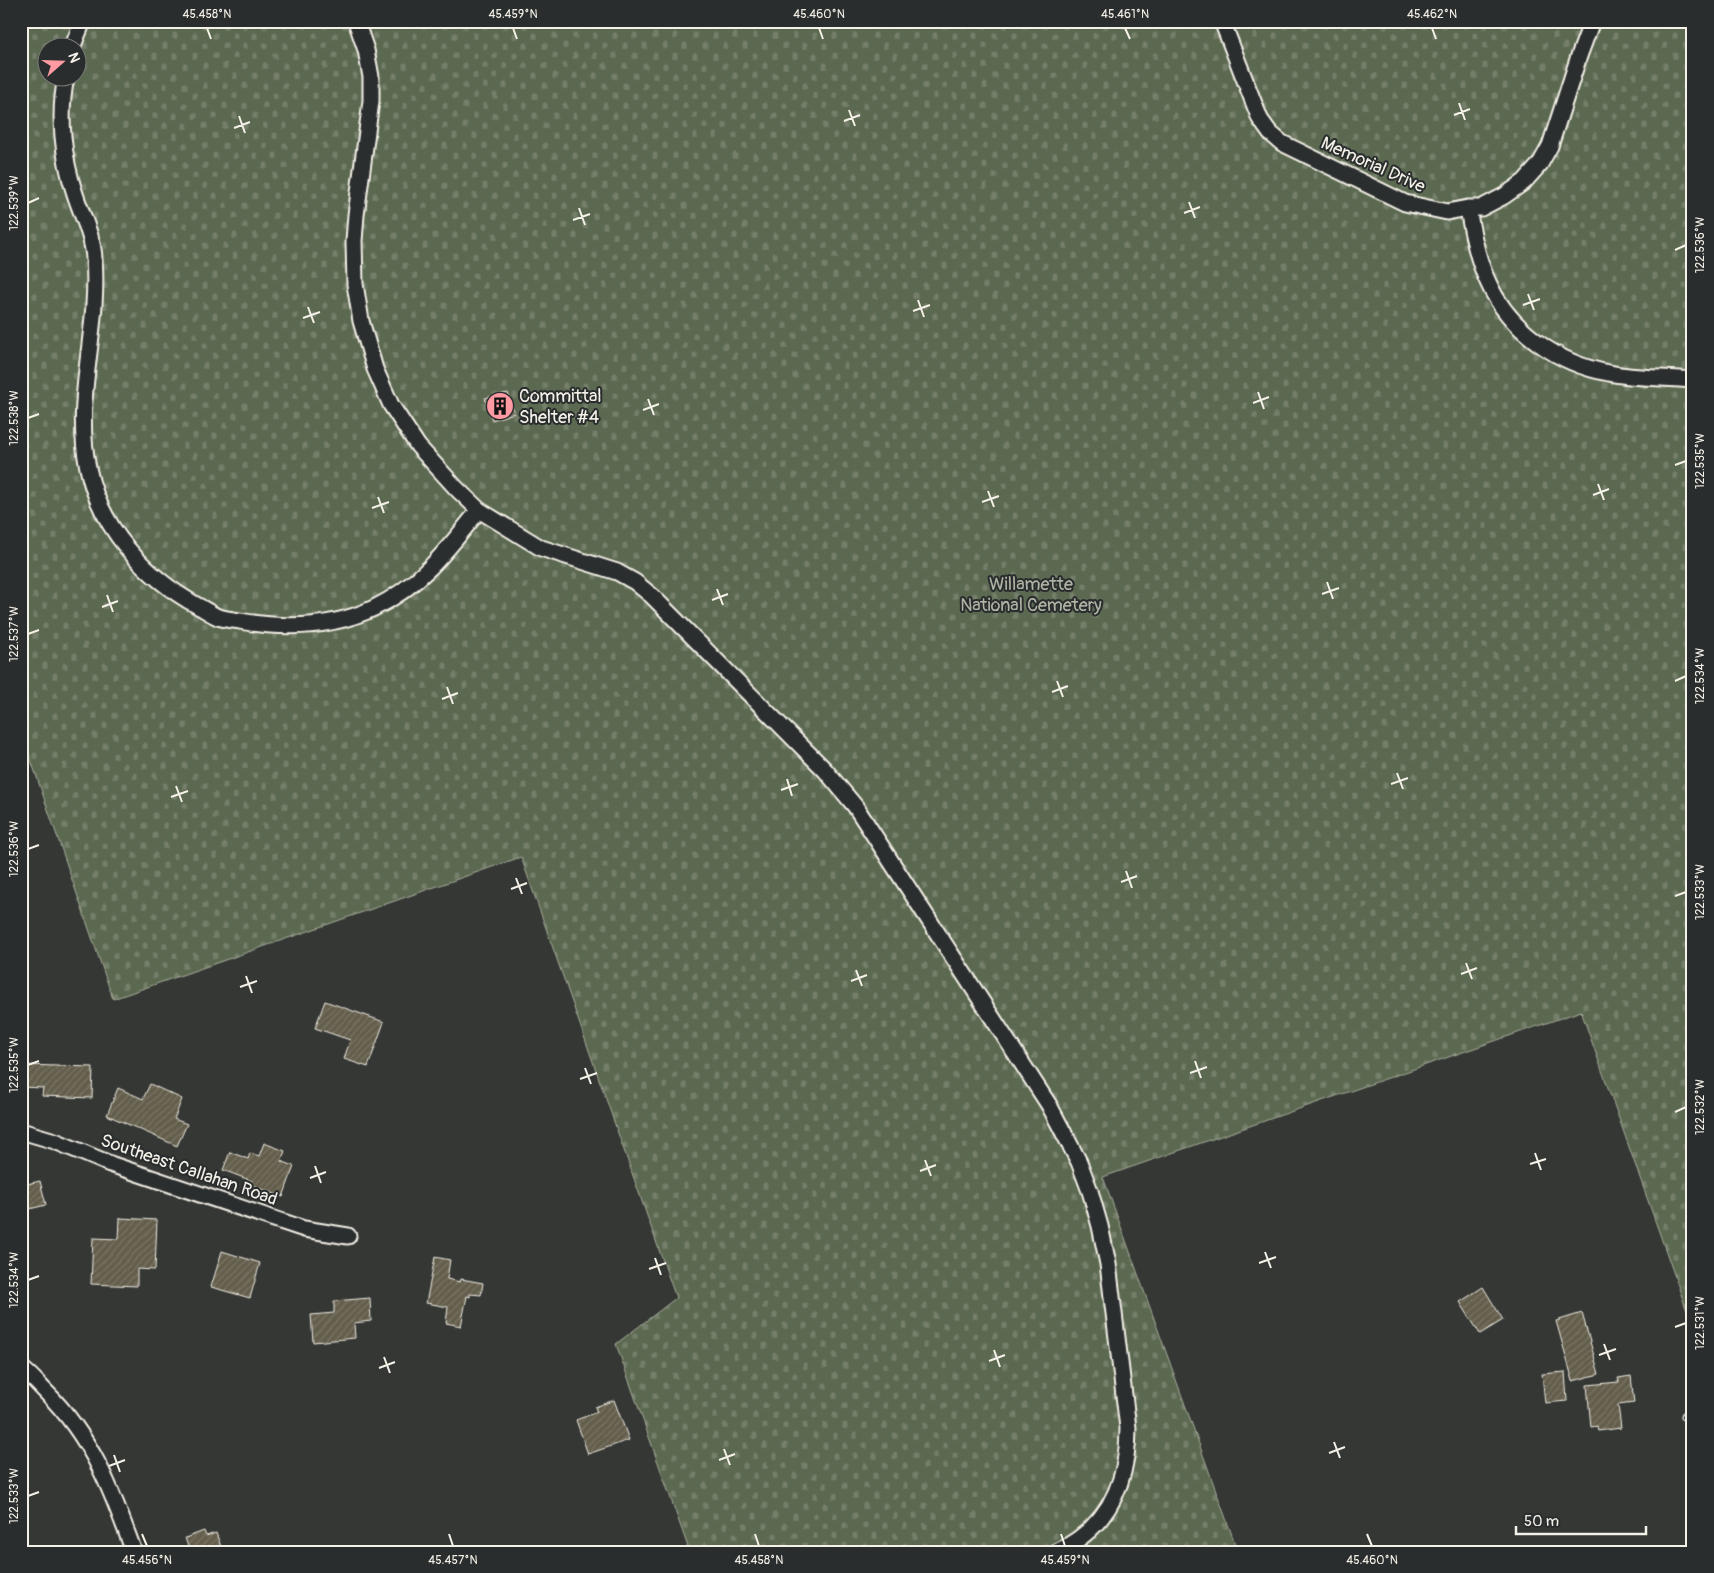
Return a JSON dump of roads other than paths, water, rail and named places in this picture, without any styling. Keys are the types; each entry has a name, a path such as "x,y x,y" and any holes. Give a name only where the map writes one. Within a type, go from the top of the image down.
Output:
{"street":[{"path":"76,38 83,21"},
{"path":"356,21 366,50 371,77 371,101 354,241 355,284 360,321 375,369 391,406 418,446 479,510 541,548 617,572 635,582 652,596 825,770 855,806 1049,1105 1079,1162 1090,1191 1104,1245 1128,1442 1121,1483 1107,1510 1089,1532 1056,1552"},
{"name":"Memorial Drive","path":"1222,21 1260,119 1270,133 1282,143 1405,203 1447,212 1468,208 1481,208 1504,196 1524,182 1540,164 1550,146 1592,21"},
{"path":"64,88 63,135 68,170 90,234 94,257 95,286 83,406 87,461 98,501 113,528 132,555 158,580 182,597 219,617 263,625 303,626 339,620 373,608 408,589 443,556 479,510"},
{"path":"1468,208 1480,260 1488,282 1509,316 1533,338 1569,361 1591,369 1627,376 1693,380"},
{"name":"Southeast Callahan Road","path":"21,1131 55,1141 110,1164 304,1229 348,1236"},
{"path":"21,1368 55,1401 82,1434 115,1499 134,1552"}],"lane":[{"path":"1686,1416 1693,1422"}],"place":[{"name":"Committal Shelter #4","path":"500,406"}],"park label":[{"name":"Willamette National Cemetery","path":"1031,594"}]}
